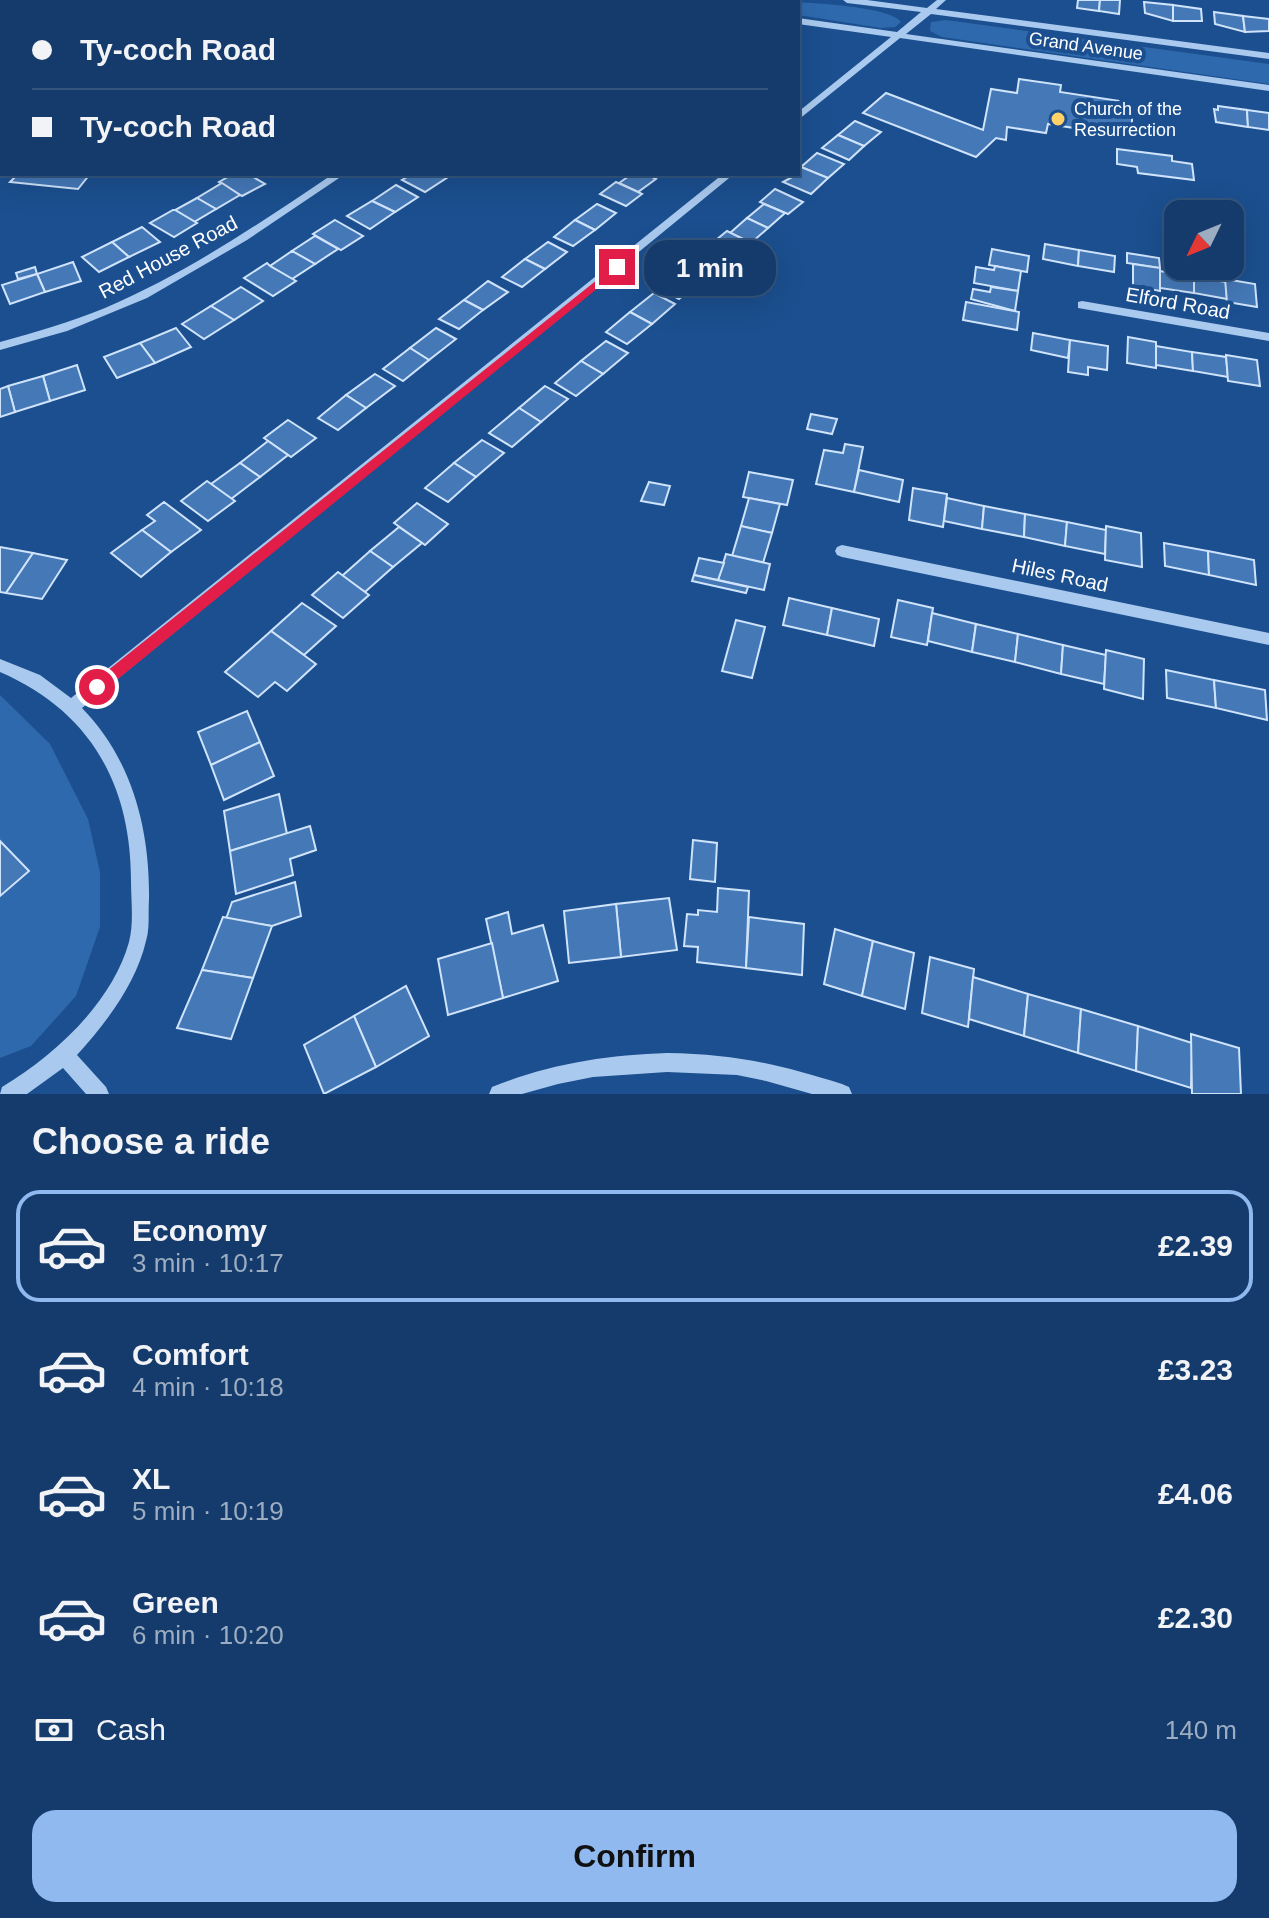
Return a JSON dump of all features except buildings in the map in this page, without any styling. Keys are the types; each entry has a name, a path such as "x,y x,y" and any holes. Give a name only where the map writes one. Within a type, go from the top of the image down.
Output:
{"street":[{"name":"Grand Avenue","path":"847,0 1269,56"},
{"path":"800,115 942,0"},
{"name":"Grand Avenue","path":"800,21 1269,88"},
{"name":"Red House Road","path":"0,346 72,325 145,294 207,260 337,176"},
{"path":"73,706 727,176"},
{"name":"Elford Road","path":"1082,305 1269,337"},
{"name":"Hiles Road","path":"842,551 1269,639"},
{"path":"0,665 17,670 73,706 110,752 121,778 136,834 142,874 138,942 113,995 65,1056 9,1094"},
{"path":"65,1056 99,1094"},
{"path":"499,1094 586,1068 674,1062 763,1070 842,1094"}],"shaded area":[{"path":"800,2 868,9 901,22 895,27 881,28 800,15"},
{"path":"946,20 1269,64 1269,84 942,37 930,31 931,22"},
{"path":"0,695 50,744 88,819 100,872 100,927 76,996 31,1046 0,1058"}],"place":[{"name":"Church of the Resurrection","path":"1058,119"}],"route":[{"path":"97,687 617,267"}]}
